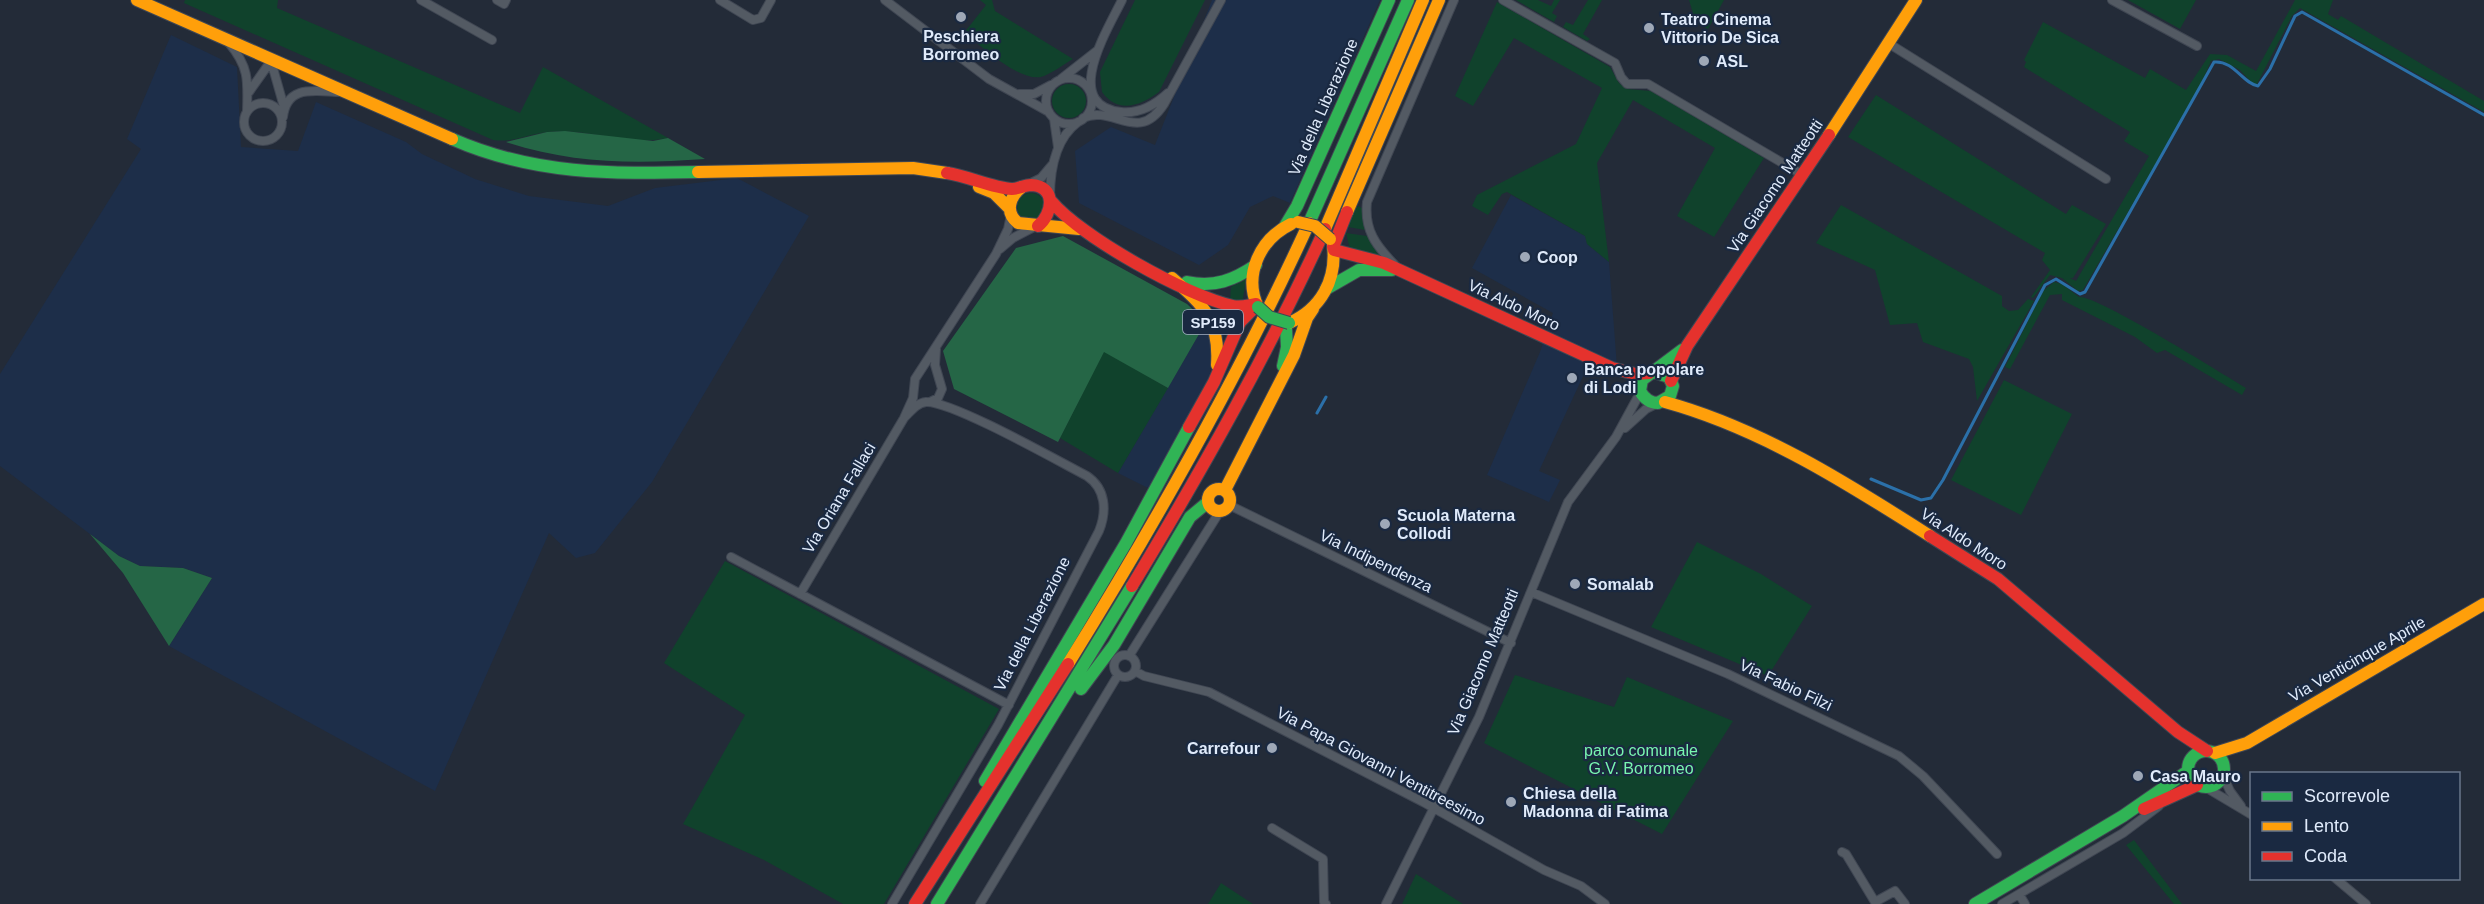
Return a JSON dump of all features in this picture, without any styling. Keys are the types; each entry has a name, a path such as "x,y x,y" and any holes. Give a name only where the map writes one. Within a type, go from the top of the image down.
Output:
{"main road":[{"name":"SP159","path":"137,0 271,61 464,144 538,165 603,174 877,166 913,168 967,176 1013,189 1041,188 1057,211 1080,229 1172,279 1226,304 1240,307 1257,305"},
{"name":"Via della Liberazione","path":"1285,226 1300,201 1389,0"},
{"path":"915,904 1025,737 1180,475 1239,366 1309,222 1408,0"},
{"path":"938,904 1187,496 1270,343 1330,219 1423,0"},
{"path":"1217,506 1210,494 1221,490 1231,473 1300,341 1306,320 1326,289 1332,272 1332,245 1439,0"},
{"name":"Via Giacomo Matteotti","path":"1672,384 1688,346 1803,175 1916,0"},
{"name":"SP159","path":"950,175 994,193 1020,224 1080,229"},
{"path":"1011,211 1013,196 1023,187"},
{"path":"1036,226 1050,214 1050,201"},
{"path":"1285,324 1267,316 1257,305 1250,283 1256,265 1270,239 1285,226 1298,222 1319,228 1332,245"},
{"name":"Via Aldo Moro","path":"1332,245 1381,261 1612,368 1635,374 1652,372"},
{"name":"SP159","path":"1172,279 1217,285 1227,282 1256,265"},
{"name":"Via Aldo Moro","path":"1326,289 1362,270 1402,272"},
{"name":"SP159","path":"1172,279 1207,309 1211,317 1219,349 1214,382"},
{"path":"915,904 1071,632 1126,543 1214,382 1240,322 1257,305"},
{"path":"1285,324 1313,309"},
{"path":"1280,378 1287,347 1285,324"},
{"name":"Via Giacomo Matteotti","path":"1652,372 1688,346"},
{"name":"Via Aldo Moro","path":"1612,368 1640,392"},
{"path":"1652,372 1665,374 1672,384 1670,396 1660,403 1647,401 1640,392 1642,380 1652,372"},
{"name":"Via Aldo Moro","path":"1672,384 1705,413"},
{"name":"Via Aldo Moro","path":"1660,403 1705,413 1805,461 1888,509 1998,579 2178,732 2211,752"},
{"path":"938,904 982,843 1090,675 1114,645 1190,518 1230,498 1221,490"},
{"name":"Via Venticinque Aprile","path":"2211,752 2247,743 2484,604"},
{"path":"2178,732 2187,749 2188,768 2201,786"},
{"name":"Via Venticinque Aprile","path":"2224,772 2247,743"},
{"path":"1976,904 2123,816 2188,768 2195,754 2211,752 2222,760 2224,772 2216,784 2201,786 2123,816"}],"street":[{"path":"421,0 492,40"},
{"path":"720,0 753,20 761,18 771,0"},
{"path":"885,0 970,66 1066,124 1099,115 1130,123 1142,123 1159,111 1221,0"},
{"path":"1122,0 1099,50 1091,77 1091,92 1107,108 1129,112 1148,107 1172,88"},
{"path":"1402,272 1380,249 1370,232 1366,210 1374,184 1454,0"},
{"path":"1503,0 1615,63 1627,84 1648,84 1803,175"},
{"path":"2112,0 2197,46"},
{"path":"229,42 243,60 248,82 244,128 256,140 273,138 280,130 282,120 284,107 271,61"},
{"path":"1888,43 2106,179"},
{"path":"1015,94 1034,94 1056,82 1099,50"},
{"path":"248,94 271,61"},
{"path":"1050,201 1052,165 1058,148 1069,130 1082,119 1091,103 1087,88 1074,79 1056,82 1047,95 1058,148"},
{"path":"284,107 291,98 306,89 342,92"},
{"path":"247,111 256,104 268,103 278,109 282,120"},
{"path":"1023,187 1041,177 1052,165"},
{"path":"1347,212 1374,184"},
{"path":"904,418 913,393 913,383 996,254 1008,229 1011,211"},
{"path":"996,254 1013,238 1036,226"},
{"path":"904,418 914,408 938,398 942,389 934,360 936,346"},
{"path":"918,375 928,372 940,379"},
{"name":"Via della Liberazione","path":"942,389 952,404 963,414"},
{"name":"Via Giacomo Matteotti","path":"1386,904 1432,808 1470,737 1568,502 1616,437 1640,392"},
{"path":"913,393 927,402"},
{"name":"Via della Liberazione","path":"892,904 1009,705 1099,531 1104,513 1104,503 1097,484 1087,476 963,414 927,402"},
{"name":"Via Giacomo Matteotti","path":"1616,437 1640,414 1660,403"},
{"name":"Via Oriana Fallaci","path":"800,594 904,418"},
{"path":"1129,656 1200,539 1217,506"},
{"name":"Via Indipendenza","path":"1217,506 1511,643"},
{"path":"731,557 1009,705"},
{"name":"Via Fabio Filzi","path":"1531,592 1728,674 1899,756 1923,776 1997,854"},
{"path":"980,904 1118,675 1115,662 1121,656 1129,656 1136,662 1135,671 1127,677 1118,675"},
{"name":"Via Papa Giovanni Ventitreesimo","path":"1135,671 1144,676 1209,692 1432,808 1544,870 1581,886 1605,904"},
{"path":"2224,772 2233,796 2250,814"},
{"path":"2201,786 2250,814"},
{"path":"2002,904 2123,833 2162,802"},
{"path":"1272,828 1323,859 1324,902 1326,904"},
{"path":"1842,852 1846,854 1875,902 1895,891 1905,904"},
{"path":"2336,880 2366,904"},
{"path":"2019,894 2025,904"}],"shaded area":[{"path":"1212,0 1380,0 1290,203 1273,196 1250,207 1228,245 1199,265 1079,203 1075,151 1111,127 1155,145"},
{"path":"171,35 237,67 241,147 298,151 316,102 406,142 422,154 475,179 529,196 608,206 655,188 737,178 809,216 652,482 595,553 576,558 549,533 435,791 169,646 212,578 183,568 140,566 119,556 0,466 0,374 141,149 127,139"},
{"path":"1511,195 1585,236 1587,244 1609,262 1617,367 1612,376 1585,372 1539,471 1560,480 1549,502 1487,475 1540,352 1553,313 1472,268"},
{"path":"1206,322 1213,345 1209,383 1150,489 1118,473"}],"green space":[{"path":"185,0 278,0 277,8 520,113 543,67 668,138 623,139 563,131 493,140 184,3"},
{"path":"980,0 992,0 995,11 1073,59 1044,76 1035,77 1025,75 1002,63 964,33 986,5"},
{"path":"1135,0 1205,0 1159,92 1144,101 1129,106 1115,103 1102,92 1100,72"},
{"path":"1516,0 1538,0 1551,6 1554,0 1560,0 1552,13 1557,16 1554,22"},
{"path":"1588,0 1602,0 1583,34 1590,39 1587,41 1563,27 1566,22 1573,25"},
{"path":"1689,0 1724,0 1708,29 1696,23"},
{"path":"2128,0 2196,0 2180,29"},
{"path":"2295,0 2333,0 2328,14 2338,20 2341,16 2484,101 2484,112 2300,8 2292,16 2257,84 2253,84 2240,70 2219,59 2211,61 2198,91 2083,290 2078,291 2062,278 2050,275 2033,298 2031,297 2050,270 2042,260 2045,253 1848,137 1876,95 2066,214 2072,205 2106,224 2073,278 2070,278 2076,281 2149,156 2124,141 2130,132 2024,67 2026,62 2024,60 2043,22 2145,78 2150,69 2186,90 2210,54 2227,55 2256,71"},
{"path":"1497,2 1610,67 1619,83 1627,89 1651,91 1764,158 1714,237 1677,216 1715,148 1633,100 1597,163 1609,262 1587,244 1585,236 1507,192 1502,194 1488,215 1472,206 1477,195 1576,144 1602,88 1514,38 1473,106 1455,96"},
{"path":"1069,84 1081,89 1086,101 1081,113 1069,118 1057,113 1052,101 1057,89"},
{"path":"565,131 653,141 668,138 705,159 654,162 604,161 556,155 506,142 547,132"},
{"path":"1031,193 1041,197 1045,207 1041,217 1031,221 1021,217 1017,207 1021,197"},
{"path":"1841,205 2002,296 2002,306 2009,311 2018,310 2028,299 2034,301 1977,401 1973,367 1969,359 1923,342 1917,323 1890,325 1875,270 1816,243"},
{"path":"1358,206 1362,208 1365,230 1348,227 1353,212"},
{"path":"1346,233 1367,236 1380,256 1350,249"},
{"path":"1063,236 1187,304 1206,322 1168,388 1104,352 1058,442 954,389 943,351 1016,248"},
{"path":"1247,275 1242,304 1230,301 1231,287"},
{"path":"2054,282 2062,284 2079,297 2109,308 2187,352 2246,388 2242,395 2165,350 2157,353 2135,337 2062,300 2062,294 2050,295 2010,369 2005,367 2043,291"},
{"path":"1104,351 1168,388 1118,473 1060,438"},
{"path":"2004,380 2072,414 2021,515 1951,480"},
{"path":"90,534 119,556 140,566 183,568 212,578 169,646 123,573"},
{"path":"1697,542 1761,574 1812,606 1768,676 1651,627"},
{"path":"725,561 999,709 884,904 843,904 764,860 683,824 745,715 664,663"},
{"name":"parco comunale G.V. Borromeo","path":"1515,675 1614,707 1627,677 1733,721 1662,834 1484,743"},
{"path":"2134,840 2182,904 2174,904 2126,845"},
{"path":"1416,874 1463,904 1402,904"},
{"path":"1221,883 1253,904 1208,904"}],"waterway":[{"path":"1871,479 1921,500 1931,498 1943,480 2045,285 2056,279 2080,294 2085,292 2214,62 2221,62 2233,68 2258,86 2270,69 2295,16 2302,12 2484,115"},
{"path":"1317,413 1326,397"}],"traffic: fast":[{"path":"1285,226 1297,206 1389,0"},
{"path":"1309,223 1408,0"},
{"path":"452,139 513,160 543,166 604,172 698,172"},
{"path":"1187,282 1215,283 1240,275 1256,265"},
{"path":"1326,289 1359,270 1392,270"},
{"path":"1258,307 1269,317 1289,323"},
{"path":"1283,366 1287,347 1286,329"},
{"path":"1654,372 1669,377 1673,386 1670,396 1658,403 1649,401 1642,394 1640,391 1642,380 1682,350"},
{"path":"985,781 1126,543 1189,427"},
{"path":"1081,689 1114,645 1190,517 1208,502"},
{"path":"937,904 1132,586"},
{"path":"2206,751 2219,756 2224,769 2219,782 2206,787 2193,782 2188,769 2193,756 2206,751"},
{"path":"1975,904 2123,816 2188,771"}],"traffic: slow":[{"path":"137,0 452,139"},
{"path":"1325,229 1423,0"},
{"path":"1347,212 1439,0"},
{"path":"1829,135 1916,0"},
{"path":"698,172 913,168 947,173"},
{"path":"979,187 994,193 1010,209"},
{"path":"1022,187 1014,195 1010,204 1011,214 1018,223 1079,229"},
{"path":"1298,222 1315,226 1330,239"},
{"path":"1068,664 1195,448 1254,336 1309,223"},
{"path":"1258,307 1252,283 1257,259 1271,239 1291,224"},
{"path":"1289,323 1310,310 1325,292 1332,270 1333,245"},
{"path":"1172,278 1193,297 1208,315 1216,336 1217,365"},
{"path":"1225,490 1294,355 1307,318 1313,309"},
{"path":"1665,402 1735,426 1769,442 1835,477 1930,536"},
{"path":"1219,489 1227,492 1230,500 1227,508 1219,511 1211,508 1208,500 1211,492 1219,489"},
{"path":"2215,753 2247,743 2484,604"}],"traffic: jam":[{"path":"1671,381 1687,346 1829,135"},
{"path":"947,173 1004,188 1014,189 1031,185 1045,190 1049,195 1049,208 1047,215 1038,226"},
{"path":"1051,201 1086,231 1163,278 1213,300 1233,306 1256,304"},
{"path":"1333,247 1347,212"},
{"path":"1132,586 1234,410 1304,275 1325,229"},
{"path":"1334,250 1384,263 1612,368 1635,374 1649,373"},
{"path":"1189,427 1214,382 1240,322 1257,305"},
{"path":"1930,536 1998,579 2178,732 2207,751"},
{"path":"915,904 1068,664"},
{"path":"2144,809 2197,785"}],"place":[{"name":"Peschiera Borromeo","path":"961,17"},
{"name":"Teatro Cinema Vittorio De Sica","path":"1649,28"},
{"name":"ASL","path":"1704,61"},
{"name":"Coop","path":"1525,257"},
{"name":"Banca popolare di Lodi","path":"1572,378"},
{"name":"Scuola Materna Collodi","path":"1385,524"},
{"name":"Somalab","path":"1575,584"},
{"name":"Carrefour","path":"1272,748"},
{"name":"Casa Mauro","path":"2138,776"},
{"name":"Chiesa della Madonna di Fatima","path":"1511,802"}]}
